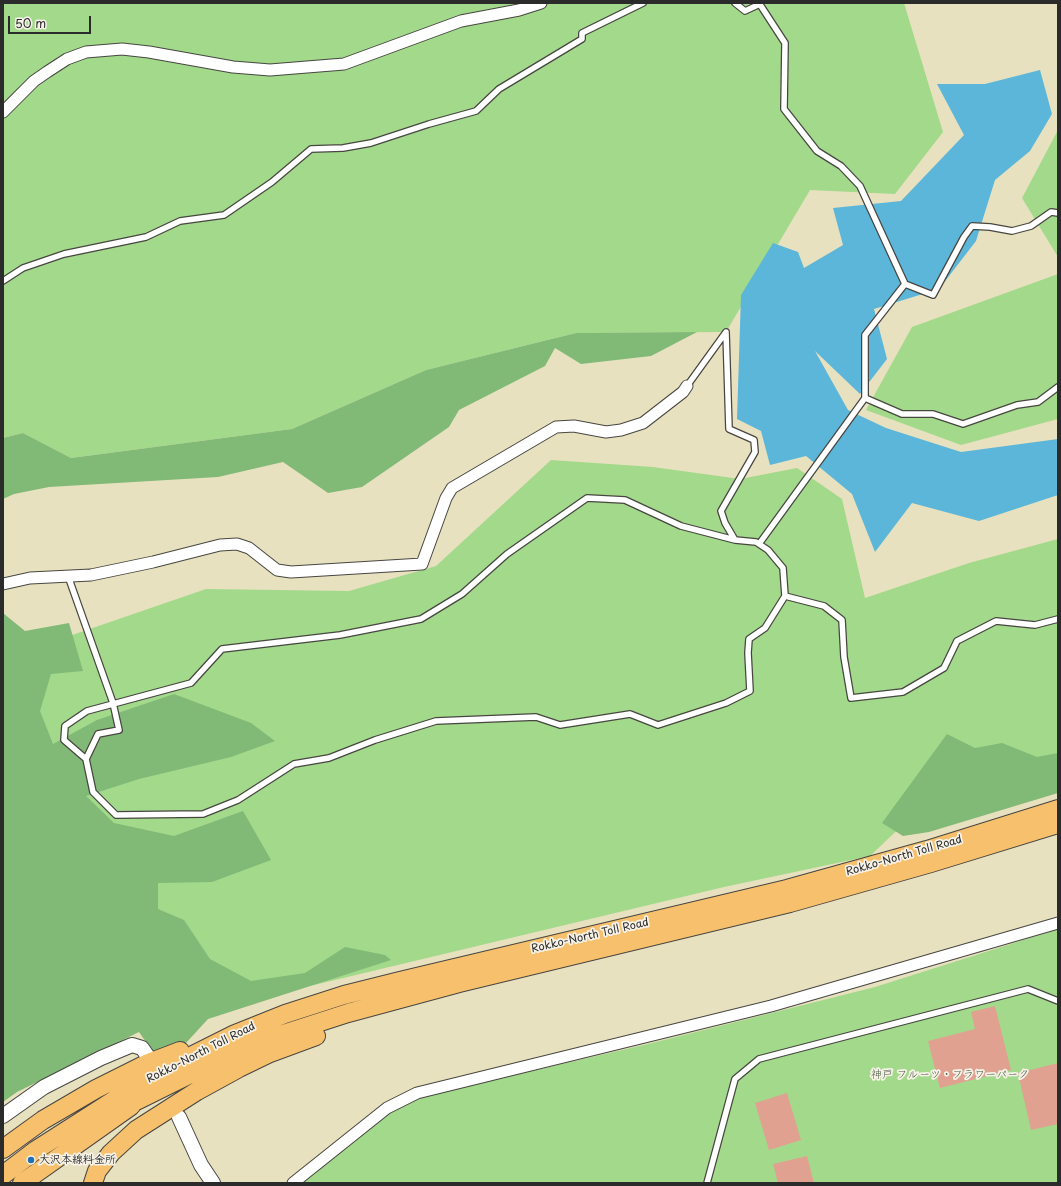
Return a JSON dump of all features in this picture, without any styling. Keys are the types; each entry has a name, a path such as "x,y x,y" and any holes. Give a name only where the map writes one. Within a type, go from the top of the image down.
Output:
{"main road":[{"name":"Rokko-North Toll Road","path":"3,1175 36,1150 138,1093 234,1034 285,1014 344,995 787,889 927,850 1058,809"},
{"name":"Rokko-North Toll Road","path":"3,1165 53,1129 81,1112 138,1093 280,1035 348,1013 459,983 790,903 988,847 1058,824"},
{"path":"93,1183 97,1172 111,1153 136,1130 198,1091 239,1068 270,1053 459,983"},
{"path":"3,1149 43,1120 96,1089 146,1064 197,1044 234,1034"},
{"name":"Rokko-North Toll Road","path":"7,1183 32,1163 138,1093"},
{"name":"Rokko-North Toll Road","path":"22,1183 138,1093"}],"street":[{"path":"3,112 34,82 47,72 67,59 86,52 122,49 149,52 233,67 270,70 344,64 461,21 519,10 541,3"},
{"path":"3,584 30,578 91,575 153,562 220,545 238,544 249,548 277,570 291,572 422,564 446,498 452,488 556,427 574,426 606,432 621,430 643,423 683,392 687,386"},
{"path":"293,1183 387,1108 417,1093 771,1006 1058,924"},
{"path":"3,1116 44,1087 101,1058 132,1045 142,1048 151,1061"},
{"path":"179,1117 201,1165 213,1183"}],"lane":[{"path":"3,281 23,268 64,254 146,237 180,221 224,215 272,182 311,149 343,148 371,142 476,111 499,89 582,40 582,33 643,3"},
{"path":"735,3 745,11 759,3 785,44 784,109 817,151 841,166 860,186 905,284 933,295 964,237 972,226 990,226 1012,232 1031,226 1051,212 1058,213"},
{"path":"759,544 865,398 865,335 905,284"},
{"path":"687,386 726,332 729,428 754,440 755,452 721,511 724,523 735,540"},
{"path":"865,398 902,414 933,414 963,424 1017,404 1038,402 1058,387"},
{"path":"68,576 113,703 119,730 98,734 86,759 92,792 116,815 202,814 238,800 294,764 329,758 374,740 436,721 536,717 560,725 630,714 658,725 726,703 750,691 748,653 749,639 765,628 785,596 782,568 768,550 756,542 735,540 681,526 625,500 587,498 507,554 462,594 421,619 340,635 222,650 191,684 113,703 87,711 65,726 64,740 86,759"},
{"path":"785,596 824,606 842,620 844,657 851,698 903,692 944,668 957,641 996,620 1035,625 1058,619"},
{"path":"707,1183 734,1079 759,1059 1028,989 1058,1002"}],"green space":[{"path":"3,3 904,3 943,132 895,194 810,190 726,332 576,333 426,370 292,429 71,458 23,433 3,438"},
{"path":"1058,130 1058,257 1022,198"},
{"path":"1058,274 1058,419 961,445 866,410 912,327"},
{"path":"697,332 651,356 581,364 555,348 545,366 459,410 449,427 362,487 328,493 283,462 218,477 49,487 14,494 3,499 3,438 23,433 71,458 292,429 426,370 576,333"},
{"path":"551,460 653,467 740,479 797,468 842,499 865,598 969,563 1058,539 1058,771 930,799 870,856 724,887 314,985 216,1003 63,811 22,710 49,643 206,589 349,591 436,566"},
{"path":"3,613 25,631 69,623 83,671 51,674 40,711 53,744 97,720 174,694 251,723 275,741 231,757 139,779 86,796 114,823 174,836 243,811 271,860 212,882 158,883 158,909 184,920 210,959 251,981 305,973 345,947 385,955 391,960 208,1019 174,1056 160,1062 139,1032 17,1092 3,1102"},
{"path":"947,734 975,748 1002,743 1037,757 1058,753 1058,793 929,832 903,836 882,823"},
{"name":"神戸 フルーツ・フラワーパーク","path":"1058,929 1058,1183 298,1183 390,1112 421,1097 652,1043 875,987"}],"water":[{"path":"1040,70 1052,114 1030,151 995,180 976,241 939,289 874,309 887,359 860,394 815,351 848,410 886,428 961,452 1058,439 1058,495 979,521 912,503 875,552 852,494 806,456 770,465 761,431 737,419 741,295 773,243 798,252 804,268 843,245 833,208 901,201 964,135 937,84 985,84"}],"building":[{"path":"995,1006 1011,1070 940,1088 928,1041 975,1029 971,1012"},
{"path":"1058,1063 1058,1124 1031,1130 1018,1073"},
{"path":"787,1093 801,1140 769,1150 755,1103"},
{"path":"807,1156 814,1183 778,1183 773,1164"}],"place":[{"name":"大沢本線料金所","path":"31,1160"}]}
